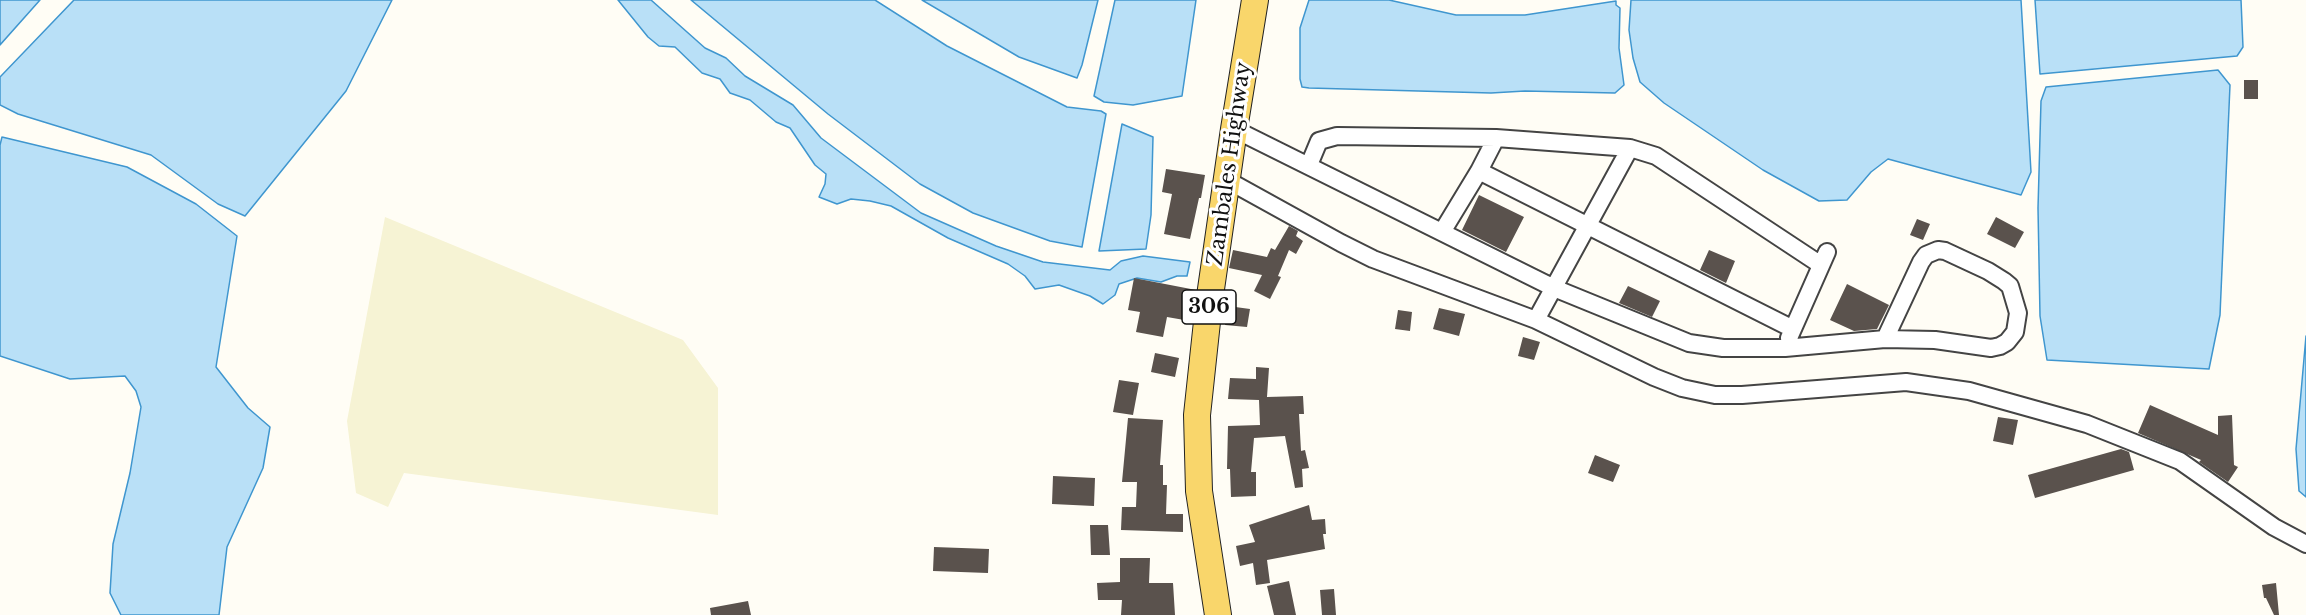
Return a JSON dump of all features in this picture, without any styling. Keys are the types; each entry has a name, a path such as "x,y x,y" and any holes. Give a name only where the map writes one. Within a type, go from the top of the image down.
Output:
{"main road":[{"name":"Zambales Highway","path":"1218,615 1199,491 1197,415 1209,303 1233,129 1255,0"}],"street":[{"path":"1233,129 1554,288 1689,343 1723,348 1785,348 1885,339 1935,340 1991,348 2007,342 2015,332 2018,313 2010,286 2004,280 1938,250 1926,255 1885,339"},
{"path":"1309,165 1316,145 1330,136 1496,138 1630,148 1656,156 1824,259 1785,348"},
{"path":"1442,232 1496,138"},
{"path":"1536,320 1630,148"},
{"path":"1479,171 1793,329"},
{"path":"1227,180 1373,259 1536,320 1653,376 1700,393 1742,395 1906,382 1969,391 2087,424 2180,461 2274,527 2306,544"}],"shaded area":[{"path":"385,217 683,340 718,388 718,515 404,473 388,507 356,493 347,421"}],"water":[{"path":"0,0 40,0 0,45"},
{"path":"74,0 392,0 346,91 245,216 218,204 151,155 18,114 0,105 0,77"},
{"path":"618,0 651,0 705,48 726,58 745,76 793,105 821,138 921,213 996,246 1043,262 1110,270 1121,261 1143,256 1190,262 1187,276 1177,276 1161,282 1137,278 1119,284 1115,295 1103,304 1090,296 1059,285 1035,289 1025,276 1008,264 948,238 891,206 851,199 837,204 819,197 825,184 826,174 815,165 790,128 776,122 750,100 730,93 720,79 702,73 675,47 659,46 648,37"},
{"path":"691,0 875,0 947,46 1067,107 1101,111 1106,114 1082,247 1050,241 973,213 920,184 828,114"},
{"path":"922,0 1098,0 1077,78 1019,57"},
{"path":"1115,0 1196,0 1182,96 1133,105 1104,102 1094,96"},
{"path":"1309,0 1389,0 1456,15 1525,15 1616,1 1616,5 1620,8 1619,48 1624,85 1615,93 1525,91 1491,93 1302,87 1300,28"},
{"path":"1631,0 2021,0 2031,172 2021,195 1888,159 1871,172 1847,200 1819,201 1763,170 1664,103 1640,82 1633,58 1629,30"},
{"path":"2035,0 2241,0 2243,47 2237,56 2040,74"},
{"path":"2218,70 2230,85 2220,315 2209,369 2047,360 2040,316 2038,208 2041,101 2046,87"},
{"path":"1122,124 1153,137 1151,215 1146,249 1099,251"},
{"path":"2,137 127,167 196,204 237,236 216,367 248,408 270,427 263,468 227,547 219,615 121,615 110,593 113,544 130,473 141,407 136,391 125,376 70,379 0,356 0,145"},
{"path":"2306,336 2306,497 2299,491 2296,449"}],"building":[{"path":"2244,80 2258,80 2258,99 2244,99"},
{"path":"1166,169 1205,175 1190,239 1164,234 1172,194 1162,192"},
{"path":"1479,195 1524,217 1506,252 1462,230"},
{"path":"1996,217 2024,232 2015,248 1987,234"},
{"path":"1917,219 1930,224 1923,240 1910,235"},
{"path":"1289,226 1298,231 1296,236 1303,241 1296,254 1289,250 1278,276 1281,277 1270,299 1254,291 1262,275 1229,268 1233,250 1267,257 1271,248 1275,250"},
{"path":"1709,250 1735,261 1726,283 1700,270"},
{"path":"1134,278 1196,290 1190,321 1167,317 1163,337 1136,332 1140,312 1128,310"},
{"path":"1847,284 1889,305 1877,329 1854,331 1830,320"},
{"path":"1628,286 1660,301 1652,317 1619,303"},
{"path":"1228,306 1250,309 1247,327 1225,325"},
{"path":"1439,308 1465,314 1459,336 1433,329"},
{"path":"1398,310 1412,312 1410,331 1395,329"},
{"path":"1523,337 1540,342 1534,360 1518,356"},
{"path":"1155,353 1179,358 1175,377 1151,372"},
{"path":"1256,367 1269,368 1267,397 1303,396 1304,414 1299,414 1301,451 1305,450 1309,468 1302,469 1303,487 1295,488 1285,436 1254,438 1251,472 1256,472 1256,496 1231,497 1230,469 1227,469 1228,426 1260,425 1259,400 1228,399 1230,378 1256,379"},
{"path":"1119,380 1139,383 1133,415 1113,412"},
{"path":"2150,405 2218,435 2218,416 2232,415 2234,465 2238,467 2228,482 2199,462 2201,460 2138,433"},
{"path":"1998,417 2018,420 2013,445 1993,441"},
{"path":"1128,418 1163,420 1160,465 1163,465 1163,485 1167,485 1166,514 1183,514 1183,532 1121,530 1122,507 1136,507 1137,482 1122,482"},
{"path":"2121,449 2129,452 2134,470 2035,498 2028,475"},
{"path":"1595,455 1620,465 1613,482 1588,473"},
{"path":"1053,476 1095,478 1094,506 1052,504"},
{"path":"1309,505 1312,520 1325,519 1326,534 1323,534 1325,549 1267,560 1270,583 1256,585 1253,563 1240,566 1236,546 1255,542 1249,525"},
{"path":"1090,525 1108,525 1110,555 1091,555"},
{"path":"934,547 989,549 988,573 933,571"},
{"path":"1120,558 1150,558 1149,583 1173,583 1175,615 1121,615 1122,600 1098,600 1097,583 1120,582"},
{"path":"1289,581 1296,615 1274,615 1267,586"},
{"path":"2276,583 2279,615 2274,615 2264,598 2262,585"},
{"path":"1334,589 1336,615 1322,615 1320,590"},
{"path":"748,601 751,615 711,615 710,608"}]}
